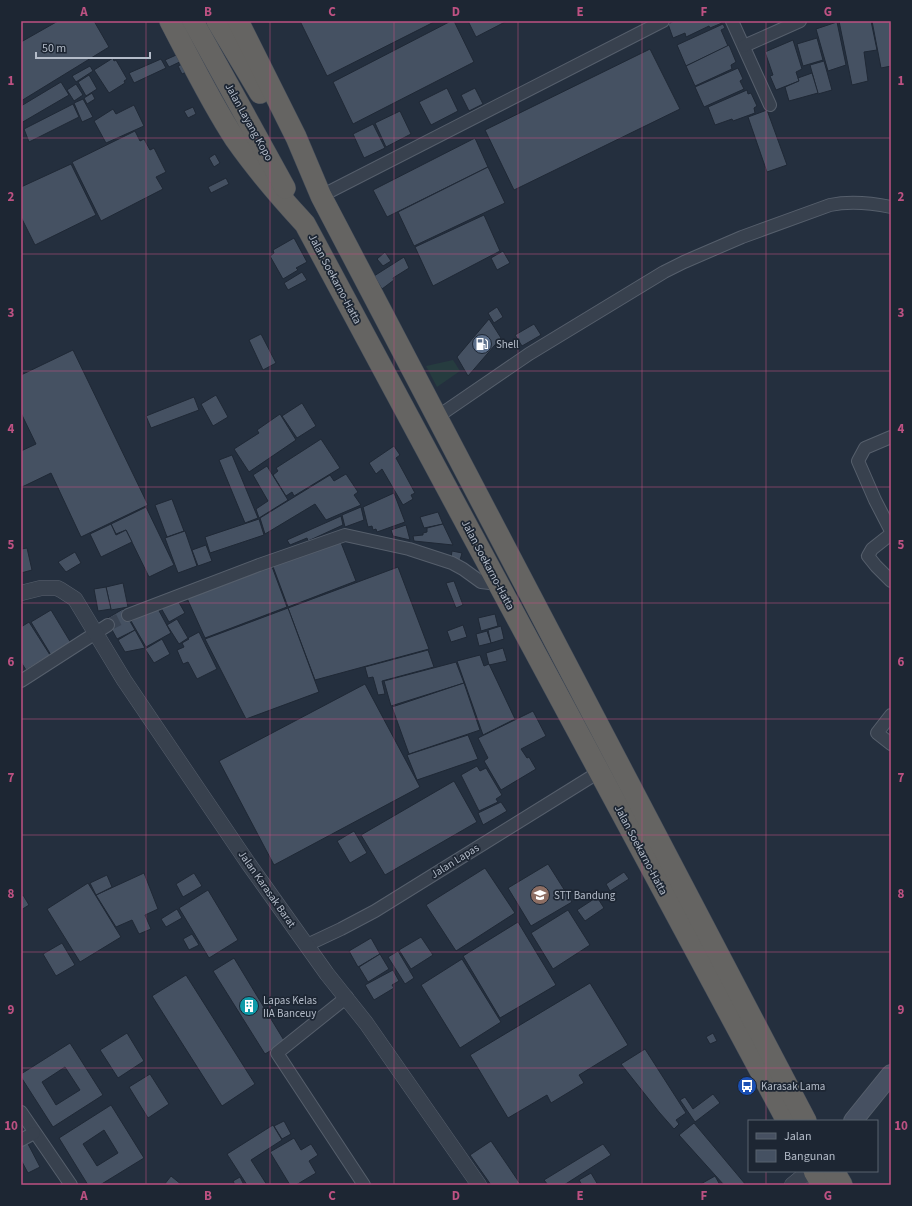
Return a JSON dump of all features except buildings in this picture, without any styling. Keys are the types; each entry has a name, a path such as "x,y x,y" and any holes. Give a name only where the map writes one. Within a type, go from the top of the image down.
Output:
{"highway":[{"name":"Jalan Soekarno-Hatta","path":"170,21 220,115 235,139 262,174 305,224 786,1120"},
{"name":"Jalan Layang Kopo","path":"217,21 321,196"},
{"name":"Jalan Soekarno-Hatta","path":"238,21 296,137 321,196 805,1120"},
{"name":"Jalan Layang Kopo","path":"197,28 305,224"},
{"path":"815,1172 822,1185"},
{"path":"835,1172 842,1185"}],"main road":[{"path":"854,1120 891,1074"}],"street":[{"path":"321,196 663,21"},
{"path":"732,21 770,105"},
{"path":"744,46 800,21"},
{"path":"437,418 529,354 648,281 684,262 742,237 830,205 845,202 877,204 891,207"},
{"path":"891,437 865,448 858,461 875,500 891,531"},
{"path":"891,534 872,549 868,556 891,581"},
{"path":"128,615 259,565 345,535 409,549 452,563 481,582 498,584"},
{"name":"Jalan Karasak Barat","path":"21,593 49,588 61,590 75,599 124,680 162,737 307,945 347,997 479,1185"},
{"path":"21,681 108,625"},
{"path":"891,715 877,733 891,744"},
{"name":"Jalan Lapas","path":"307,945 375,911 599,772"},
{"path":"347,997 277,1053 364,1185"},
{"path":"21,1112 71,1185"},
{"path":"21,1140 34,1133"},
{"path":"792,1185 807,1172"}],"green space":[{"path":"453,360 460,371 437,387 426,366"}],"tunnel":[{"path":"108,625 128,615"}],"place":[{"name":"Shell","path":"482,344"},
{"name":"STT Bandung","path":"540,895"},
{"name":"Lapas Kelas IIA Banceuy","path":"249,1006"},
{"name":"Karasak Lama","path":"747,1086"}]}
